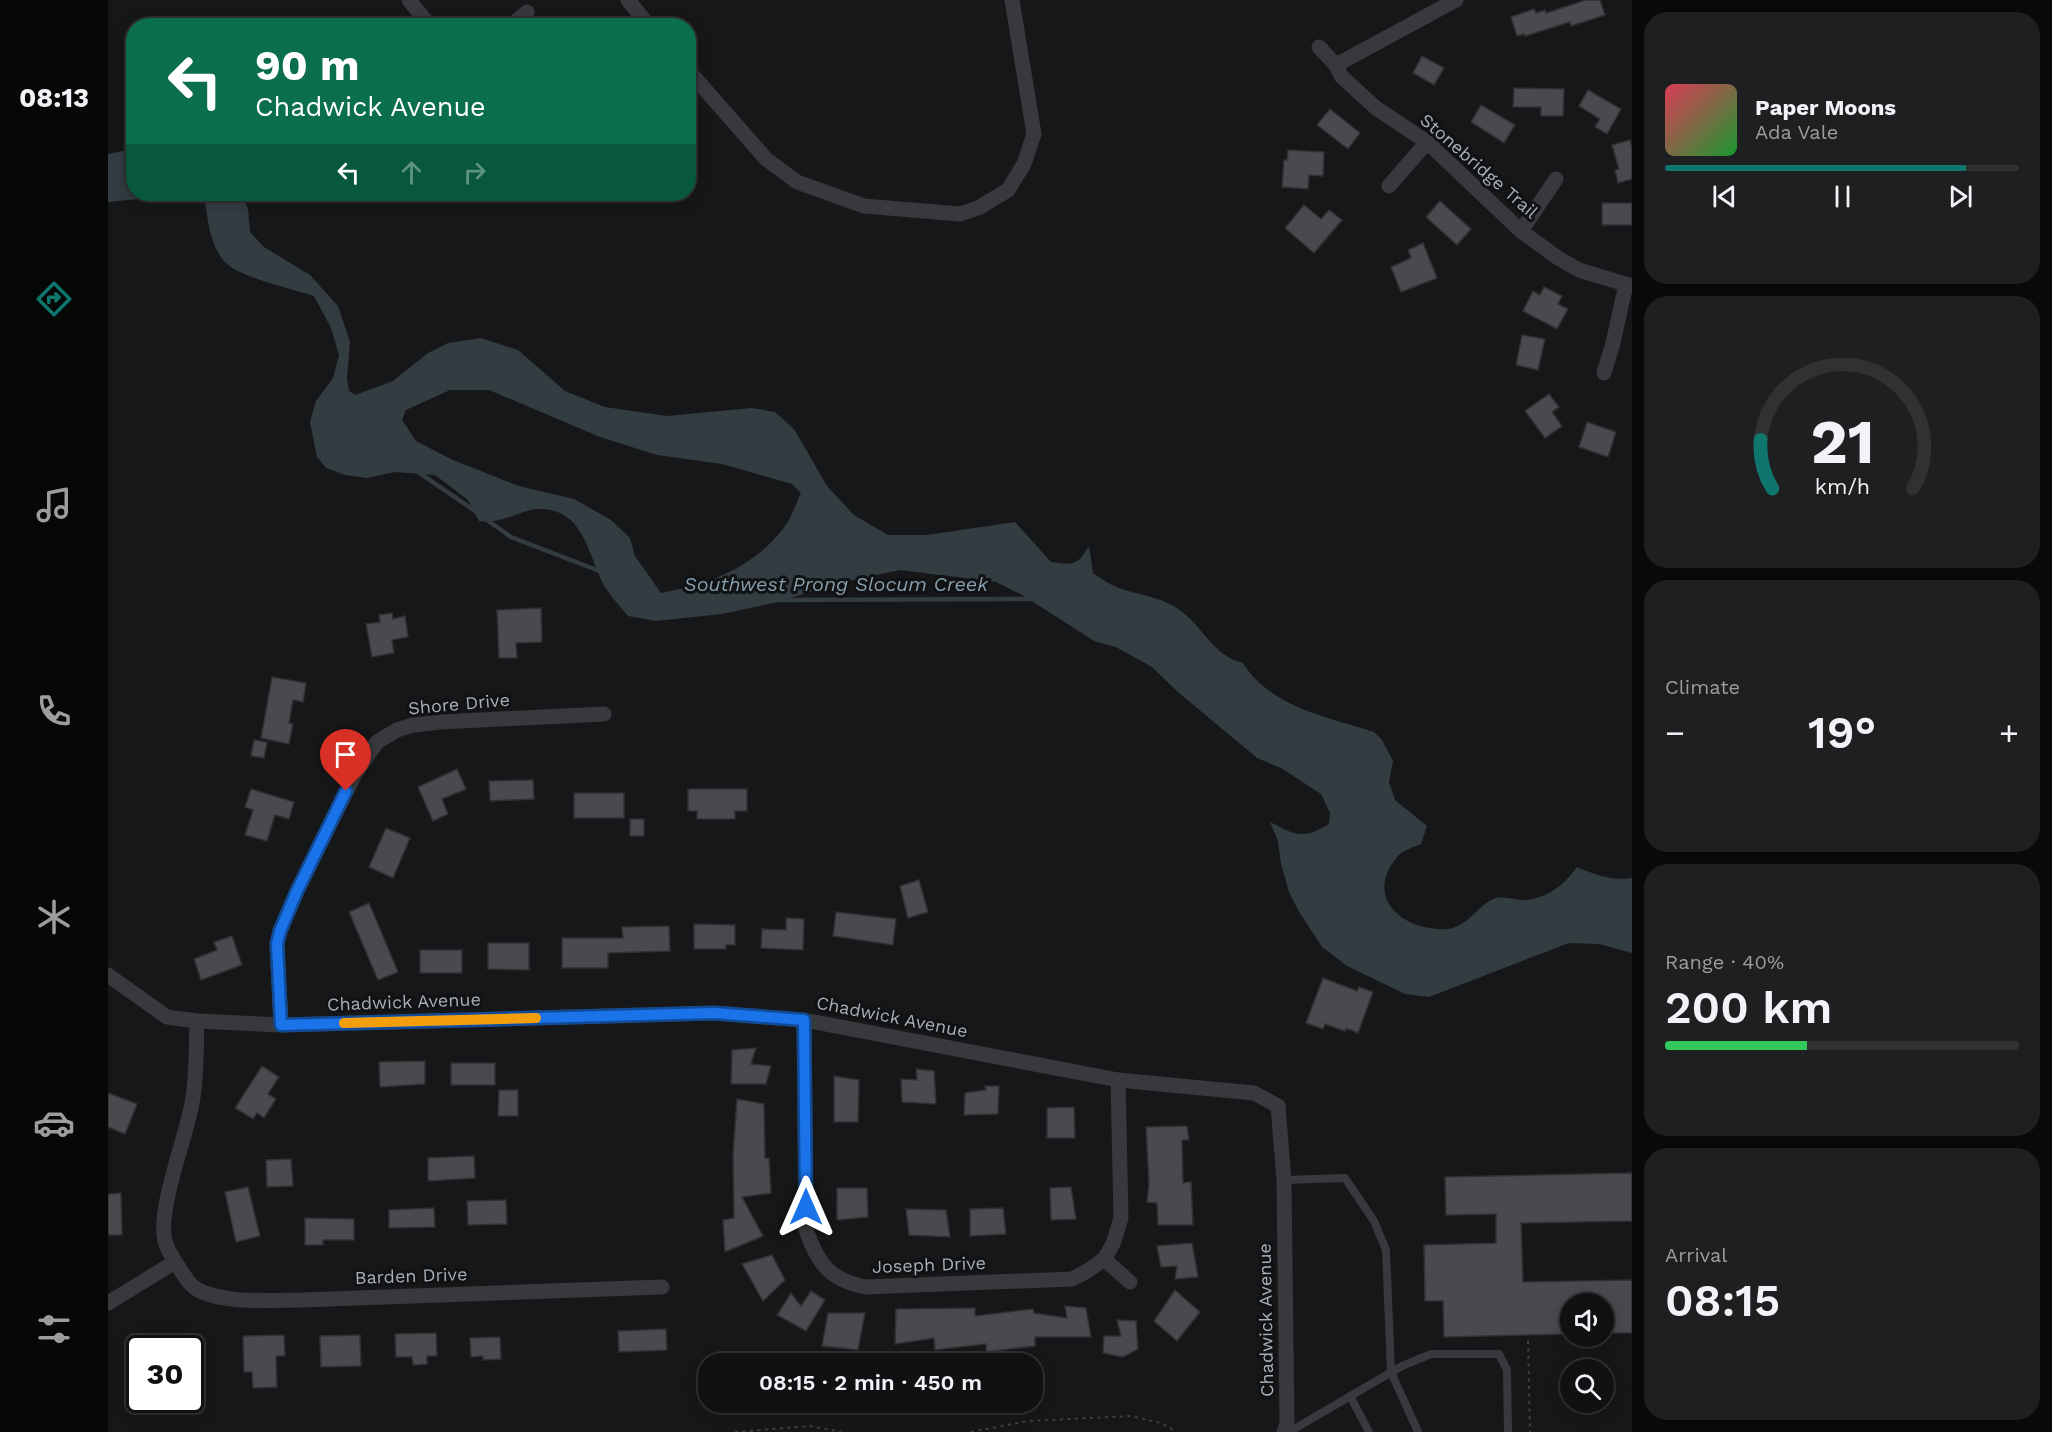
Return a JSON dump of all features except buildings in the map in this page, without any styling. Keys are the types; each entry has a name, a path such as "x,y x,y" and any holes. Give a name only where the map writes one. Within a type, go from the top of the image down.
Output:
{"street":[{"path":"409,0 424,18"},
{"path":"628,0 643,18"},
{"path":"696,79 766,159 797,182 864,206 960,214 993,200 1008,190 1024,164 1034,134 1012,0"},
{"path":"1336,65 1456,0"},
{"path":"520,18 527,12"},
{"name":"Stonebridge Trail","path":"1319,47 1325,56 1336,65 1341,76 1376,108 1427,142 1521,231 1558,258 1580,270 1629,285"},
{"path":"1389,186 1427,142"},
{"path":"1521,231 1556,180"},
{"path":"1604,373 1629,285"},
{"name":"Shore Drive","path":"281,1025 277,944 280,931 297,891 355,774 377,742 397,730 413,725 604,714"},
{"name":"Chadwick Avenue","path":"108,975 167,1017 197,1021 281,1025 714,1013 804,1020 1118,1080 1254,1093 1278,1106 1284,1180 1287,1423 1284,1432"},
{"name":"Joseph Drive","path":"804,1020 806,1230 812,1247 825,1267 844,1283 866,1287 1072,1279 1104,1259"},
{"name":"Barden Drive","path":"197,1021 192,1102 167,1198 164,1225 165,1241 175,1262 189,1284 197,1289 217,1296 252,1300 662,1287"},
{"path":"1118,1080 1121,1218 1113,1244 1104,1259 1130,1282"},
{"path":"108,1303 175,1262"}],"lane":[{"path":"1284,1180 1345,1178 1374,1221 1386,1250 1391,1372 1418,1432"},
{"path":"1289,1432 1391,1372 1431,1354 1499,1354 1507,1371 1508,1432"},
{"path":"1350,1396 1369,1432"}],"path":[{"path":"1528,1341 1530,1432"},
{"path":"971,1432 1028,1421 1131,1416 1161,1423 1177,1432"},
{"path":"735,1432 810,1426 841,1432"}],"water":[{"path":"126,150 126,200 108,202 108,154"},
{"path":"199,201 244,201 248,209 250,232 264,247 310,275 338,306 350,342 347,379 349,391 355,395 393,381 428,353 448,343 481,338 518,350 565,391 605,407 667,416 752,408 775,412 794,429 827,486 854,515 888,535 927,535 1015,522 1051,562 1074,563 1089,546 1093,573 1112,585 1164,601 1181,611 1216,648 1232,659 1243,663 1254,678 1268,690 1301,708 1374,732 1382,740 1393,761 1389,782 1395,800 1427,826 1421,844 1397,857 1388,872 1384,886 1393,910 1404,919 1432,928 1455,927 1493,899 1525,900 1548,894 1561,885 1577,867 1604,877 1632,878 1632,953 1599,944 1569,943 1429,997 1405,994 1347,966 1322,947 1298,910 1289,892 1281,864 1278,841 1270,822 1299,834 1320,829 1329,824 1330,813 1321,794 1281,768 1257,758 1179,693 1152,667 1116,647 1094,641 1024,596 996,582 900,570 722,614 656,621 628,616 605,587 589,549 576,526 568,518 556,512 534,509 497,521 479,521 468,500 435,475 395,472 367,478 345,475 326,468 317,457 310,422 316,401 333,378 339,355 331,328 314,296 252,277 223,260 210,232 205,202","holes":["450,390 489,390 600,437 657,455 722,464 792,484 801,493 785,526 759,553 730,572 714,579 661,593 635,556 630,538 611,520 574,499 519,486 453,460 416,441 402,420 406,410"]}],"waterway":[{"name":"Southwest Prong Slocum Creek","path":"418,472 478,513"},
{"name":"Southwest Prong Slocum Creek","path":"487,520 511,537 602,572"},
{"name":"Southwest Prong Slocum Creek","path":"779,600 1035,599"}],"slow traffic":[{"path":"344,1023 536,1018"}],"route":[{"path":"346,791 280,931 277,944 281,1025 714,1013 804,1020 806,1207"}]}
